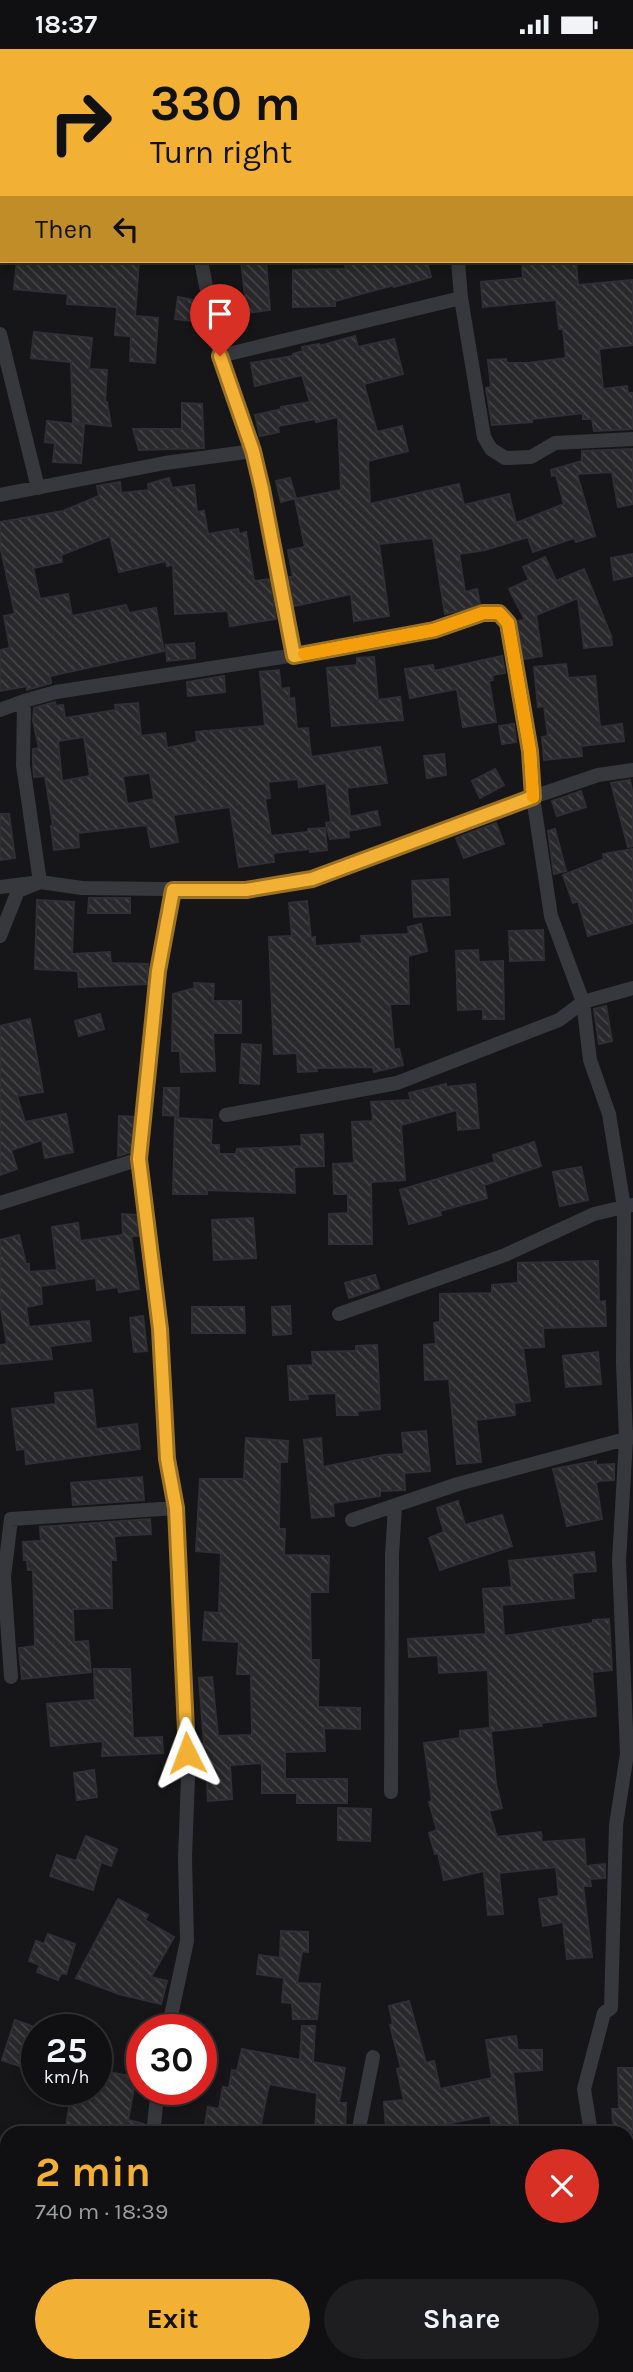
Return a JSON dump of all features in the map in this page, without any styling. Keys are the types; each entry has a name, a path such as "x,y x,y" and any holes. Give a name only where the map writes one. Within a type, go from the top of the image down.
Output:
{"street":[{"path":"201,263 220,356 253,451 262,489 294,656"},
{"path":"458,263 461,298 484,437 491,449 505,458 531,457 555,443 633,439"},
{"path":"220,356 461,298"},
{"path":"0,334 38,488"},
{"path":"0,495 165,463 253,451"},
{"path":"0,710 56,692 294,656 434,630 483,613 499,613 508,623 530,751 533,797 551,916 583,1002 590,1060 609,1114 628,1206 623,1363 630,1438 619,1561 626,1754 616,1825 611,2008 604,2013 584,2089 590,2126"},
{"path":"24,701 23,765 40,882"},
{"path":"0,887 40,882 82,888 246,890 312,879 533,797 598,775 633,770"},
{"path":"0,936 18,891 40,882"},
{"path":"171,2014 187,1941 185,1859 188,1777 176,1508 167,1459 160,1329 139,1159 158,971 173,890"},
{"path":"226,1115 397,1083 559,1020 583,1002 633,988"},
{"path":"0,1203 139,1159"},
{"path":"339,1314 505,1255 594,1214 628,1206"},
{"path":"352,1520 458,1484 630,1438"},
{"path":"391,1792 392,1555 395,1506"},
{"path":"11,1678 4,1577 11,1519 176,1508"},
{"path":"359,2126 373,2057"},
{"path":"154,2126 156,2105"}],"building":[{"path":"17,263 139,263 135,316 158,318 155,363 130,361 131,336 115,335 117,307 67,304 68,294 14,289"},
{"path":"241,263 266,263 270,310 247,313"},
{"path":"428,263 431,277 335,301 335,306 293,307 293,270 346,269 345,265"},
{"path":"522,263 576,263 578,285 633,280 633,345 599,349 603,389 627,386 628,393 633,393 633,429 594,431 592,419 583,419 583,413 532,419 532,422 492,425 486,388 491,387 488,360 506,359 507,363 528,363 566,358 556,300 483,307 481,282 523,278"},
{"path":"178,297 194,300 191,321 175,319"},
{"path":"34,332 92,338 89,369 107,370 105,402 111,426 73,422 71,362 31,358"},
{"path":"355,336 358,347 394,339 403,374 364,384 377,432 402,426 408,451 368,461 370,504 459,484 464,505 509,494 516,523 564,504 556,475 552,476 551,470 582,461 582,451 633,449 633,504 618,507 612,472 577,474 595,536 576,542 574,538 533,552 528,537 485,550 459,554 465,592 477,589 480,604 466,609 445,614 433,538 379,544 389,616 354,621 351,594 294,606 288,550 305,547 295,499 341,490 338,417 278,426 279,432 260,436 255,415 310,402 302,375 255,386 251,363 293,356 303,351 302,347 319,346"},
{"path":"182,403 202,404 204,448 139,450 133,429 182,429"},
{"path":"47,421 84,425 81,463 53,462 55,443 45,442"},
{"path":"169,478 172,488 194,485 197,512 204,511 208,534 238,529 239,534 246,532 254,581 270,579 276,619 230,626 228,611 175,614 173,565 167,566 166,561 119,572 110,536 61,555 62,562 33,568 40,599 68,594 72,616 126,605 129,613 156,608 164,651 50,676 51,683 27,690 27,686 0,691 0,650 10,648 4,616 15,614 0,545 0,522 63,511 99,496 97,486 120,482 121,493 149,490 148,484"},
{"path":"290,478 296,498 281,502 276,481"},
{"path":"633,554 633,576 614,580 611,558"},
{"path":"545,557 556,581 584,569 611,636 612,645 584,648 578,598 536,615 542,656 524,659 517,621 525,620 509,589 529,580 523,567"},
{"path":"194,643 195,658 167,661 166,645"},
{"path":"502,656 505,673 492,675 493,680 489,681 496,722 463,727 457,689 410,698 405,669 433,665 434,671"},
{"path":"374,657 378,700 400,697 403,720 332,726 327,668 357,665 357,658"},
{"path":"566,664 568,678 595,676 600,727 622,724 624,741 581,746 582,756 544,760 542,737 548,736 544,706 538,707 534,667"},
{"path":"279,670 281,689 289,688 289,699 294,698 297,729 308,728 311,757 380,747 387,783 347,788 350,817 377,811 380,825 348,831 349,837 330,839 326,823 331,822 326,783 299,787 298,779 268,782 270,798 265,799 271,836 325,828 327,850 273,853 274,862 239,867 230,807 173,815 178,842 151,847 147,825 78,833 79,847 54,850 45,776 34,777 33,749 39,748 33,721 34,708 55,702 56,706 63,705 65,718 116,710 115,705 138,703 141,736 165,733 167,748 197,742 196,732 265,726 260,672","holes":["84,737 90,776 62,781 58,741","150,773 154,799 127,804 123,776"]},
{"path":"224,676 225,692 188,696 187,682"},
{"path":"514,724 516,742 502,744 499,726"},
{"path":"444,754 446,775 427,778 424,756"},
{"path":"495,769 504,785 480,798 472,781"},
{"path":"630,780 633,795 633,846 628,847 611,783"},
{"path":"581,791 586,807 557,816 552,801"},
{"path":"0,814 9,814 15,858 0,860"},
{"path":"496,823 504,844 464,858 456,838"},
{"path":"555,829 566,871 554,874 548,831"},
{"path":"633,849 633,923 588,936 578,901 573,903 563,875 604,859 603,854"},
{"path":"448,879 450,915 414,917 412,881"},
{"path":"89,898 130,898 130,913 88,913"},
{"path":"37,900 74,902 72,954 110,952 111,963 148,964 147,984 79,987 78,971 35,969"},
{"path":"307,901 311,938 315,937 315,946 362,943 361,936 409,934 408,927 421,924 427,951 408,956 409,1004 390,1004 394,1050 399,1049 403,1065 374,1072 373,1067 317,1068 317,1071 298,1072 297,1053 274,1054 269,937 292,936 289,903"},
{"path":"543,930 544,960 510,961 509,931"},
{"path":"478,950 479,962 503,961 504,1019 483,1019 483,1009 458,1010 456,951"},
{"path":"194,983 214,984 213,1001 241,1001 241,1033 213,1033 215,1071 181,1072 180,1051 172,1051 173,994 195,988"},
{"path":"606,1006 612,1041 599,1044 594,1009"},
{"path":"100,1014 104,1029 79,1036 75,1021"},
{"path":"30,1019 43,1092 17,1096 25,1122 66,1114 73,1152 45,1158 42,1140 11,1150 17,1169 0,1175 0,1026"},
{"path":"242,1044 261,1045 259,1084 240,1083"},
{"path":"446,1084 446,1087 475,1084 479,1128 458,1130 457,1110 401,1125 405,1180 371,1182 372,1244 329,1244 329,1214 348,1213 348,1194 334,1194 333,1164 354,1163 352,1122 373,1121 371,1102 411,1100 409,1093"},
{"path":"164,1088 179,1088 178,1116 163,1115"},
{"path":"119,1116 134,1117 131,1152 118,1156"},
{"path":"175,1118 212,1120 211,1145 219,1145 219,1154 236,1154 237,1149 302,1146 301,1135 323,1134 324,1166 294,1167 295,1193 207,1190 207,1194 173,1194"},
{"path":"534,1142 541,1166 484,1185 487,1198 440,1211 441,1215 409,1224 400,1190 495,1162 493,1155"},
{"path":"581,1167 588,1200 560,1206 553,1172"},
{"path":"122,1214 137,1215 139,1236 131,1236 139,1289 119,1292 118,1287 97,1290 96,1278 41,1286 42,1304 26,1307 29,1327 89,1321 91,1341 50,1346 52,1359 0,1364 0,1345 7,1344 0,1303 0,1240 19,1235 29,1272 57,1270 52,1227 78,1223 80,1241 123,1235"},
{"path":"253,1218 256,1258 214,1260 212,1220"},
{"path":"598,1261 599,1302 605,1301 606,1326 543,1328 544,1347 523,1348 530,1401 514,1403 515,1415 476,1420 481,1462 457,1464 449,1379 425,1380 424,1345 436,1344 434,1323 440,1322 440,1294 492,1293 492,1285 518,1283 518,1263"},
{"path":"375,1275 379,1288 349,1298 345,1283"},
{"path":"290,1306 291,1334 273,1335 272,1307"},
{"path":"192,1307 244,1307 245,1333 192,1333"},
{"path":"143,1316 147,1351 134,1352 130,1318"},
{"path":"377,1345 380,1409 357,1411 358,1415 337,1415 336,1393 307,1394 308,1399 290,1400 288,1366 313,1365 312,1352 356,1351 356,1346"},
{"path":"598,1352 601,1384 566,1387 563,1356"},
{"path":"92,1390 96,1429 137,1424 140,1449 26,1464 25,1449 17,1450 12,1409 56,1404 55,1393"},
{"path":"426,1431 430,1471 404,1473 405,1490 380,1491 380,1496 333,1503 334,1516 312,1518 304,1440 321,1438 323,1467 384,1455 404,1454 402,1433"},
{"path":"246,1438 288,1441 287,1462 280,1462 279,1529 285,1529 284,1555 329,1556 328,1592 310,1592 311,1660 319,1660 318,1707 360,1708 360,1729 324,1728 325,1751 285,1752 285,1779 347,1779 347,1803 297,1803 297,1793 262,1793 262,1763 230,1765 232,1799 208,1801 206,1758 202,1758 204,1744 199,1678 212,1677 218,1736 252,1735 251,1674 237,1674 239,1642 203,1640 205,1612 219,1613 221,1553 196,1551 200,1479 244,1479"},
{"path":"596,1461 596,1465 614,1464 614,1480 596,1483 602,1519 567,1526 553,1469"},
{"path":"142,1477 144,1500 73,1505 71,1483"},
{"path":"458,1501 465,1525 502,1515 512,1546 440,1570 429,1538 444,1532 437,1508"},
{"path":"150,1519 151,1534 114,1536 116,1560 111,1560 112,1608 73,1609 74,1642 88,1641 91,1672 22,1679 19,1648 35,1646 33,1570 28,1570 27,1560 24,1560 23,1542 41,1541 40,1527"},
{"path":"594,1552 596,1571 572,1573 574,1598 502,1605 504,1636 609,1619 612,1670 592,1672 596,1716 541,1723 542,1726 491,1731 496,1784 502,1808 489,1811 497,1837 541,1832 542,1842 584,1839 586,1866 605,1864 605,1878 590,1879 591,1886 583,1886 592,1957 567,1959 563,1922 543,1926 539,1899 559,1896 556,1867 499,1873 503,1914 488,1915 484,1871 444,1880 438,1853 435,1854 429,1833 437,1830 429,1802 432,1801 424,1743 460,1738 460,1731 490,1728 488,1670 439,1673 438,1655 409,1657 408,1639 486,1634 483,1589 512,1587 509,1561"},
{"path":"94,1669 130,1669 133,1738 162,1737 163,1753 102,1756 103,1741 51,1746 47,1704 95,1700"},
{"path":"94,1770 97,1797 77,1800 74,1773"},
{"path":"338,1808 371,1809 370,1841 338,1840"},
{"path":"86,1836 117,1849 111,1866 101,1862 93,1890 50,1876 57,1855 76,1861"},
{"path":"118,1899 148,1915 145,1920 174,1937 151,1977 167,1981 161,2004 119,1994 76,1978"},
{"path":"281,1931 308,1932 308,1952 302,1951 297,1983 320,1984 317,2019 293,2019 292,2003 282,2002 284,1978 257,1974 259,1955 280,1958"},
{"path":"48,1934 75,1944 66,1974 61,1973 58,1980 37,1972 40,1965 29,1961 36,1941 44,1944"},
{"path":"409,2001 426,2063 434,2061 440,2089 492,2078 486,2040 516,2036 518,2050 542,2050 542,2070 513,2072 518,2126 492,2126 490,2115 437,2126 386,2126 384,2102 404,2100 389,2006"},
{"path":"15,2020 21,2022 21,2067 2,2060"},
{"path":"302,2026 315,2026 313,2062 345,2068 339,2103 346,2103 345,2126 315,2126 317,2093 269,2084 260,2126 205,2125 208,2107 219,2109 223,2087 229,2088 232,2070 237,2071 242,2049 300,2060"},
{"path":"618,2068 633,2068 633,2126 613,2126 612,2109 619,2109"},
{"path":"112,2073 126,2075 126,2105 131,2105 128,2120 144,2126 66,2126 69,2105 112,2105"}],"slow traffic":[{"path":"304,654 434,630 483,613 499,613 508,623 530,751 533,797"}],"route":[{"path":"187,1753 176,1508 167,1459 160,1329 139,1159 158,971 173,890 246,890 312,879 533,797 530,751 508,623 499,613 483,613 434,630 294,656 253,451 220,356"}]}
